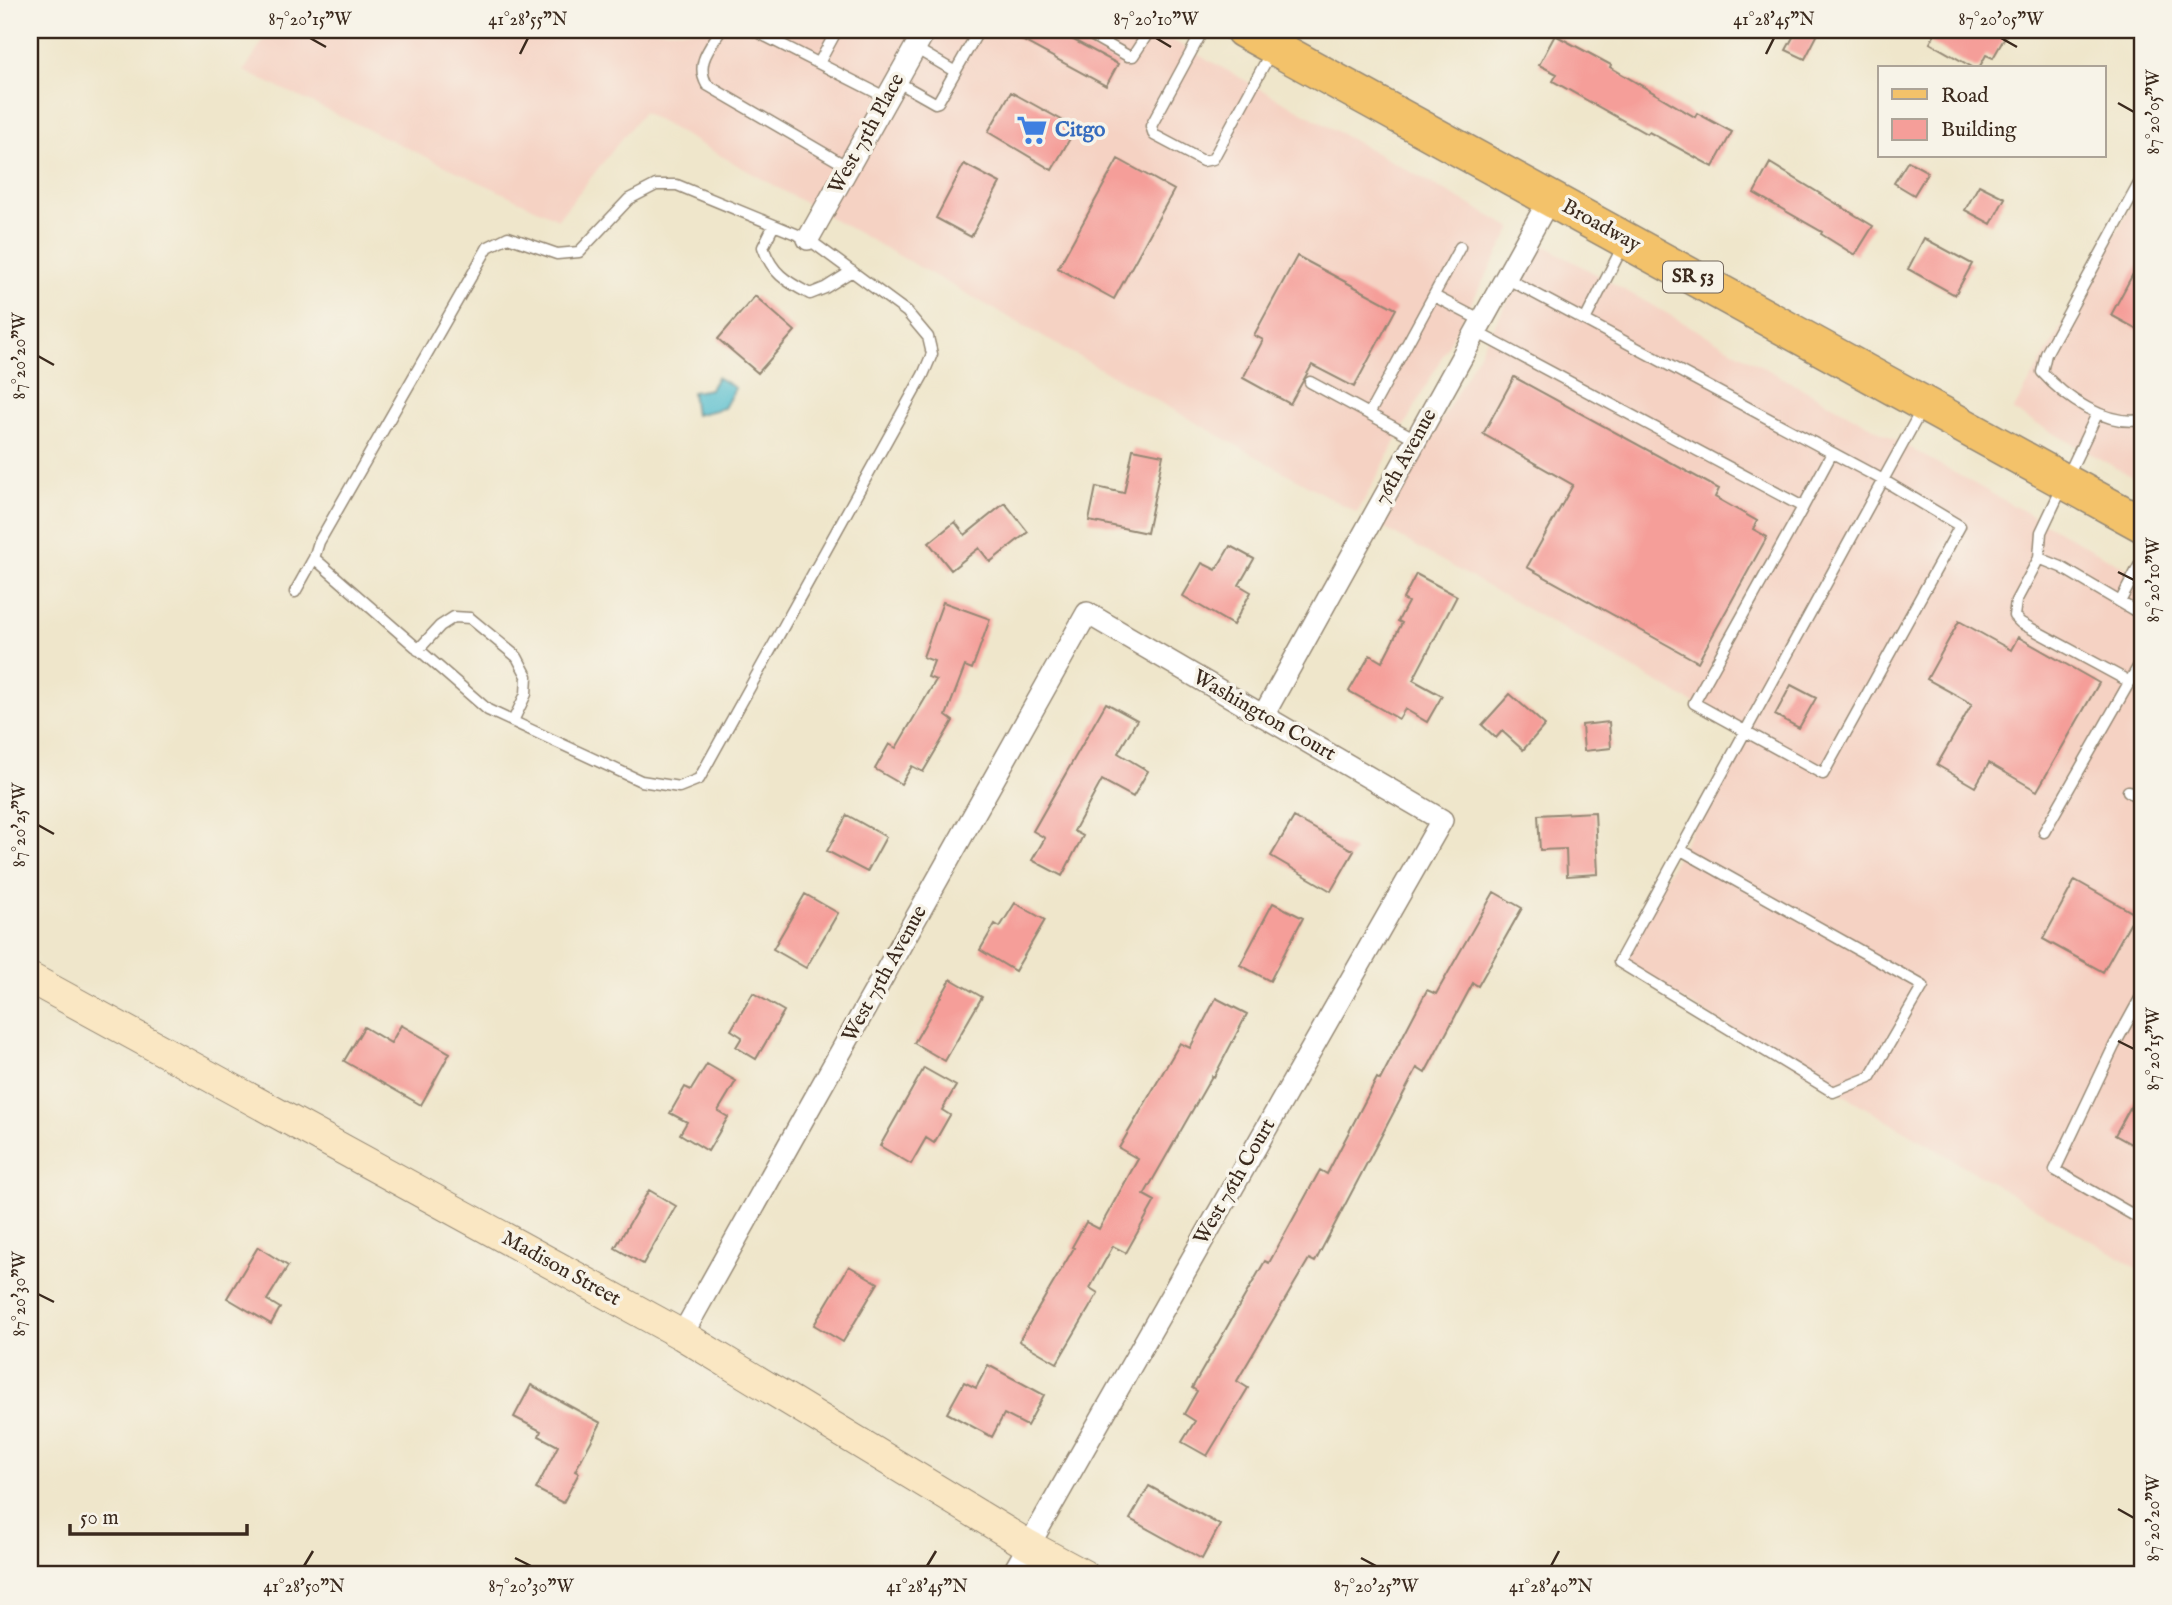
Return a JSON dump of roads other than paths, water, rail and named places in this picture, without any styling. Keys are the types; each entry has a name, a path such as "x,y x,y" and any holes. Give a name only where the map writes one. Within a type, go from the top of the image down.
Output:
{"main road":[{"name":"Broadway","path":"1243,30 2142,524"}],"street":[{"name":"West 75th Place","path":"808,239 920,39"},
{"name":"76th Avenue","path":"1263,716 1550,198"},
{"name":"Washington Court","path":"1087,612 1442,820"},
{"name":"West 75th Avenue","path":"682,1335 1087,612"},
{"name":"West 76th Court","path":"1012,1575 1442,820"},
{"name":"Madison Street","path":"30,978 682,1335 1028,1545 1084,1575"}],"lane":[{"path":"720,30 704,59 701,75 707,85 848,167"},
{"path":"753,30 819,63 935,103 979,30"},
{"path":"819,63 837,30"},
{"path":"1082,30 1128,56 1133,56 1150,30"},
{"path":"1203,30 1151,126 1154,135 1203,161 1213,159 1274,47"},
{"path":"920,39 954,71"},
{"path":"2142,178 2138,199 2046,354 2042,372 2049,381 2097,414 2127,422 2142,420"},
{"path":"295,592 314,558 319,542 488,247 509,237 557,254 579,252 629,199 656,185 677,186 808,239 907,312 928,337 932,354 923,375 699,779 679,787 641,781 488,710 314,558"},
{"path":"774,225 763,247 769,266 790,284 810,293 825,288 852,271"},
{"path":"1585,320 1626,240"},
{"path":"1369,414 1460,247"},
{"path":"1506,278 1883,480 1960,526 1823,774 1694,703 1832,453"},
{"path":"1434,296 1479,326 1803,507"},
{"path":"1310,382 1416,439"},
{"path":"1681,850 1923,986 1870,1076 1833,1092 1619,962 1924,405"},
{"path":"2097,414 2041,532 2039,558 2016,601 2014,616 2021,623 2130,682"},
{"path":"2039,558 2060,567 2142,615"},
{"path":"2120,602 2142,560"},
{"path":"418,650 447,621 454,617 470,618 517,657 527,676 526,694 513,721"},
{"path":"2044,832 2142,660"},
{"path":"2128,791 2142,800"},
{"path":"2142,995 2114,1045 2055,1170 2142,1220"}],"water":[{"path":"717,377 735,388 724,408 695,415 692,392 710,389"}],"place":[{"name":"Citgo","path":"1032,130"}]}
